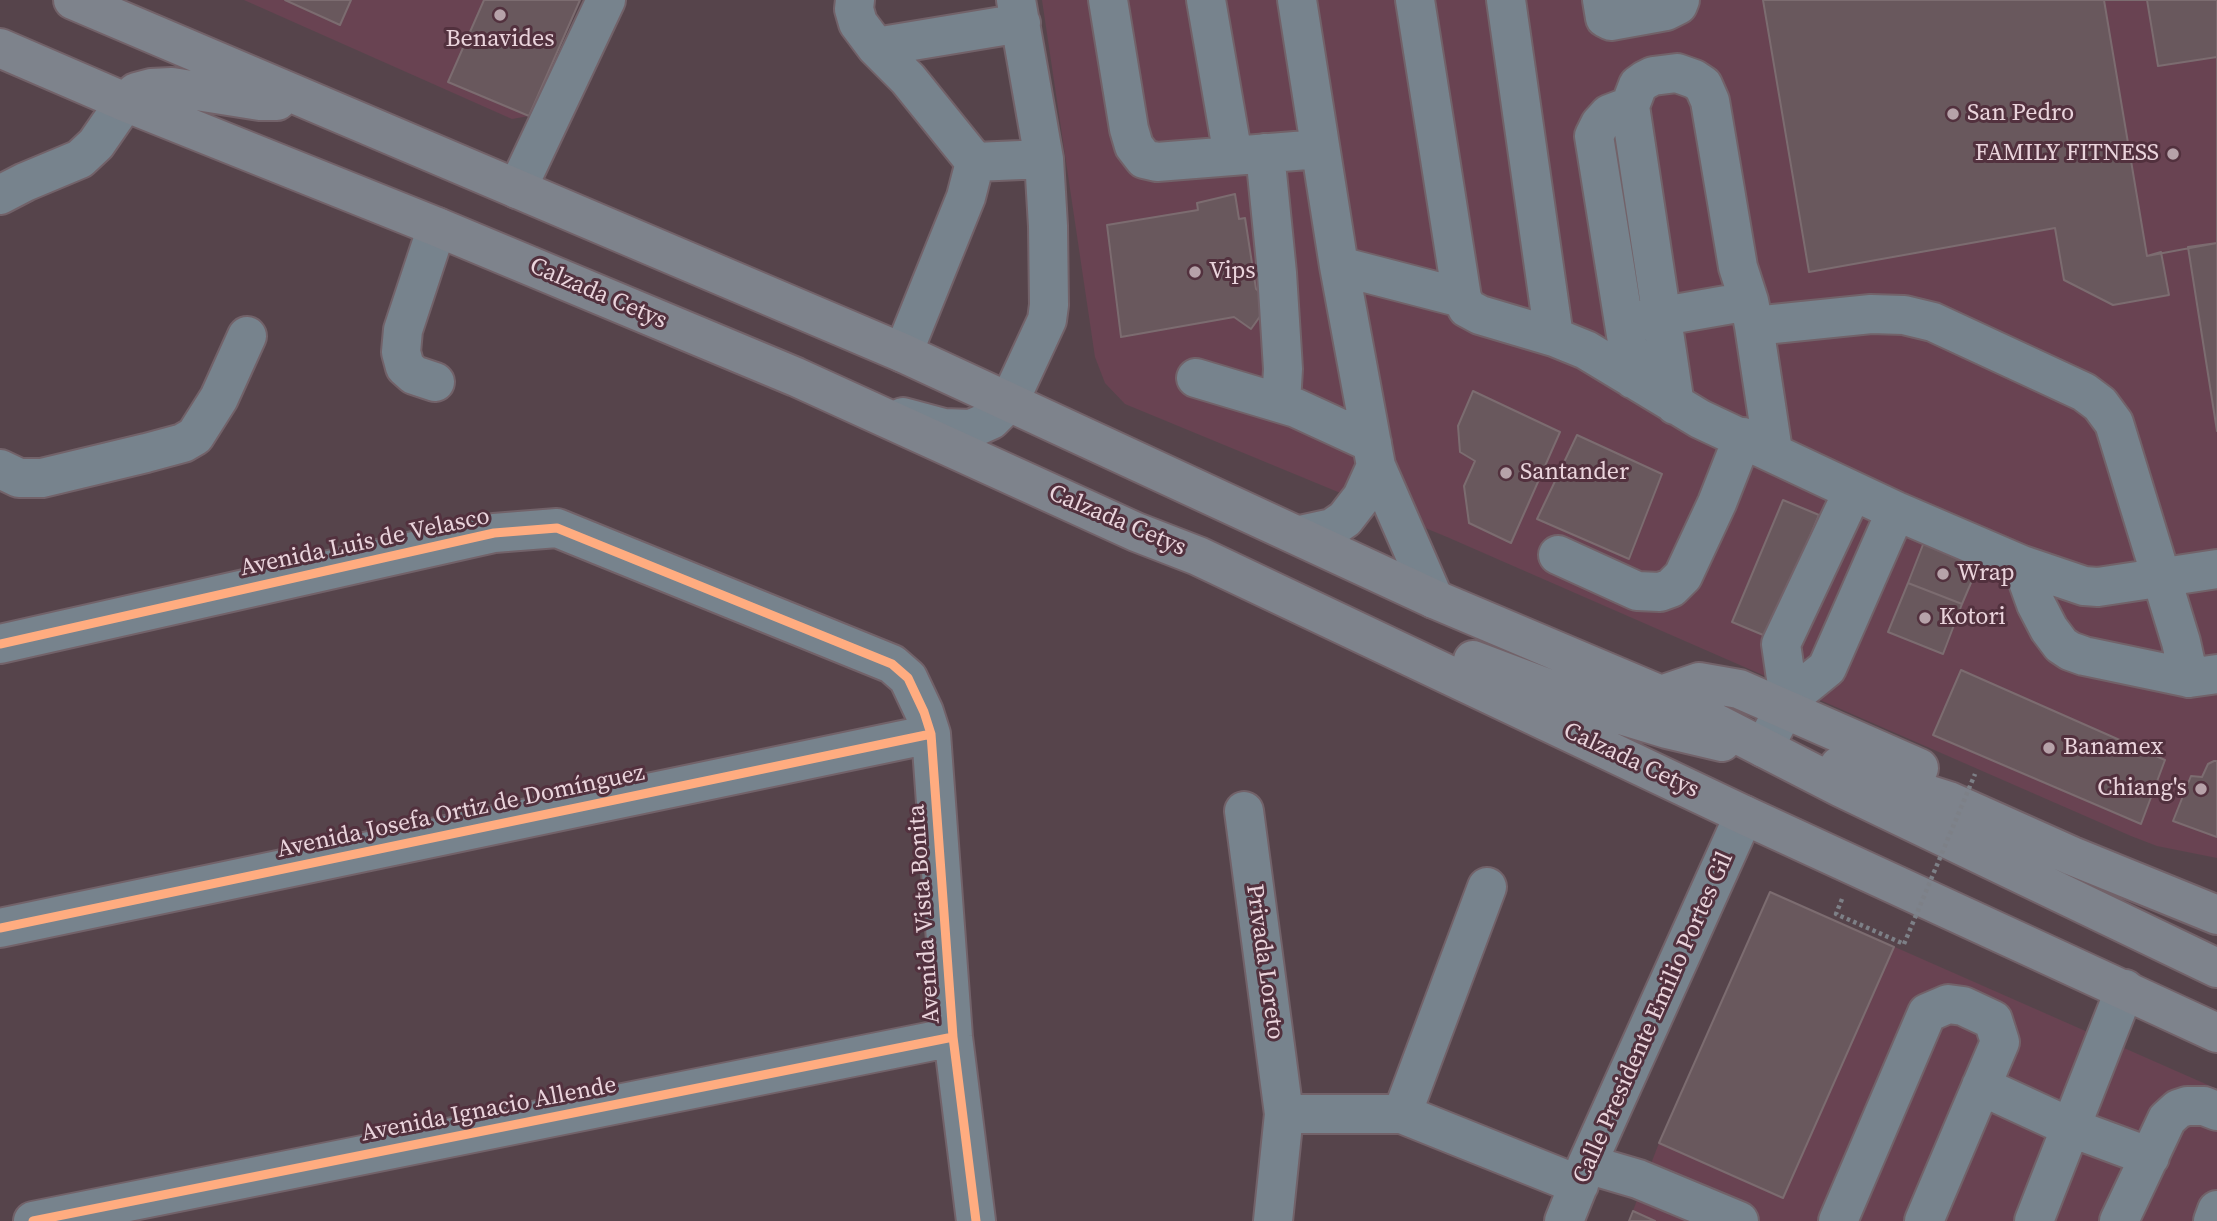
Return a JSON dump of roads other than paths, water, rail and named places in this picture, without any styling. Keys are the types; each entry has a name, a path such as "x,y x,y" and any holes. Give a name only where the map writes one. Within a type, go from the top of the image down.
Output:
{"main road":[{"path":"88,3 304,100 903,353 1434,599 1661,695 1840,787 2217,968"},
{"name":"Calzada Cetys","path":"0,48 125,102 437,227 796,377 1136,532 1198,556 1744,815 2217,1033"},
{"path":"125,102 136,92 172,87 260,101 304,100"},
{"path":"1198,556 1224,558 1252,566 1504,673 1608,711 1723,743 1764,748 1832,764 1925,792 2217,915"},
{"path":"1661,695 1699,682 1739,689 1787,704 2217,897"}],"street":[{"path":"517,189 606,0"},
{"path":"855,0 854,9 858,23 876,47 908,79 975,162"},
{"path":"1108,0 1129,129 1138,153 1144,159 1157,162 1320,149"},
{"path":"1206,0 1249,154 1277,273 1283,369 1281,403"},
{"path":"1297,0 1339,266 1374,455 1434,599"},
{"path":"1415,0 1462,299 1467,308 1586,350 1700,419 1896,511 2022,565 2084,586 2112,587 2217,569"},
{"path":"1506,0 1554,337"},
{"path":"1602,0 1605,18 1611,21 1666,11 1678,5 1680,0"},
{"path":"796,377 858,396 900,416 944,428 971,429 990,420 1009,402 1047,320 1048,226 1044,159 1018,11 876,47"},
{"path":"1559,555 1637,591 1650,593 1671,588 1683,576 1717,503 1758,444 1752,313 1738,267 1710,101 1703,85 1677,74 1653,76 1638,85 1630,106 1609,114 1594,136 1643,320 1675,405"},
{"path":"0,195 80,159 96,144 125,102"},
{"path":"975,162 1044,159"},
{"path":"903,353 966,197 975,162"},
{"path":"435,382 414,374 405,367 401,352 403,330 437,227"},
{"path":"1339,266 1462,299"},
{"path":"1554,337 1643,320 1752,313 1904,315 1933,322 2084,392 2100,404 2114,423 2181,642 2203,676"},
{"path":"1633,379 1643,320"},
{"path":"0,469 19,478 42,478 183,443 195,436 219,398 247,336"},
{"path":"1196,378 1315,415 1374,455"},
{"path":"1300,535 1332,528 1345,519 1362,497 1374,455"},
{"path":"1787,704 1781,644 1853,491"},
{"path":"1764,748 1787,704 1827,668 1896,511"},
{"name":"Avenida Luis de Velasco","path":"0,644 494,533 557,528 876,657 900,670 914,690"},
{"path":"2022,565 2035,604 2049,629 2061,645 2070,651 2084,656 2203,676"},
{"name":"Avenida Vista Bonita","path":"914,690 931,734 953,1037 976,1221"},
{"name":"Avenida Josefa Ortiz de Domínguez","path":"0,928 931,734"},
{"name":"Privada Loreto","path":"1244,811 1284,1114 1273,1221"},
{"name":"Calle Presidente Emilio Portes Gil","path":"1564,1221 1744,815"},
{"path":"1402,1114 1487,887"},
{"path":"2034,1221 2125,989"},
{"path":"1838,1221 1927,1013 1948,1004 1962,1006 1993,1020 2000,1042 1924,1221"},
{"name":"Avenida Ignacio Allende","path":"33,1221 953,1037"},
{"path":"1981,1087 2072,1128 2150,1157"},
{"path":"2119,1221 2167,1118 2178,1109 2188,1106 2204,1106 2217,1111"},
{"path":"1284,1114 1402,1114 1583,1175 1638,1179 1739,1221"},
{"path":"2213,1221 2217,1210"}],"place":[{"name":"Benavides","path":"500,15"},
{"name":"San Pedro","path":"1953,114"},
{"name":"FAMILY FITNESS","path":"2173,154"},
{"name":"Vips","path":"1195,272"},
{"name":"Santander","path":"1506,473"},
{"name":"Wrap","path":"1943,574"},
{"name":"Kotori","path":"1925,618"},
{"name":"Banamex","path":"2049,748"},
{"name":"Chiang's","path":"2201,789"}]}
